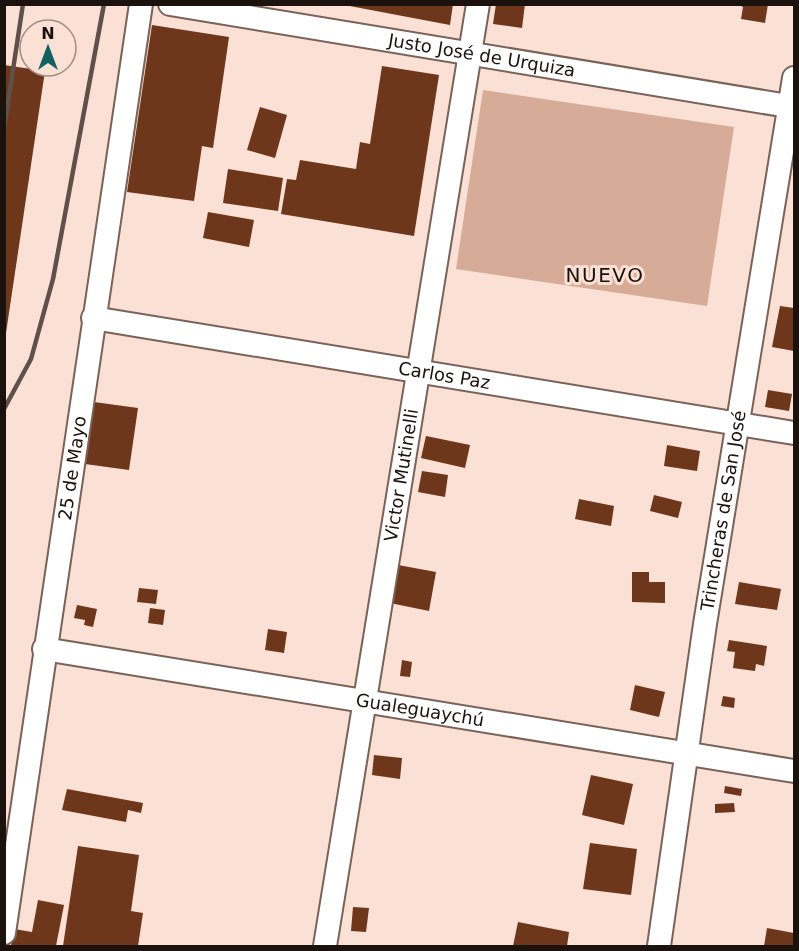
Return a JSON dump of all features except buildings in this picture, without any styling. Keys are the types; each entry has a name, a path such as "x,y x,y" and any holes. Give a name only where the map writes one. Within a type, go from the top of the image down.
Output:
{"street":[{"name":"25 de Mayo","path":"4,933 44,649 141,4"},
{"name":"Justo José de Urquiza","path":"170,4 470,56 792,107"},
{"name":"Victor Mutinelli","path":"325,946 478,4"},
{"name":"Trincheras de San José","path":"659,946 705,624 795,78"},
{"name":"Carlos Paz","path":"93,318 795,434"},
{"name":"Gualeguaychú","path":"44,649 795,771"}],"shaded area":[{"path":"483,90 734,127 707,306 456,269"}],"railway":[{"path":"4,129 23,4"},
{"path":"4,409 31,359 53,279 104,4"}],"district":[{"name":"NUEVO","path":"605,275"}]}
